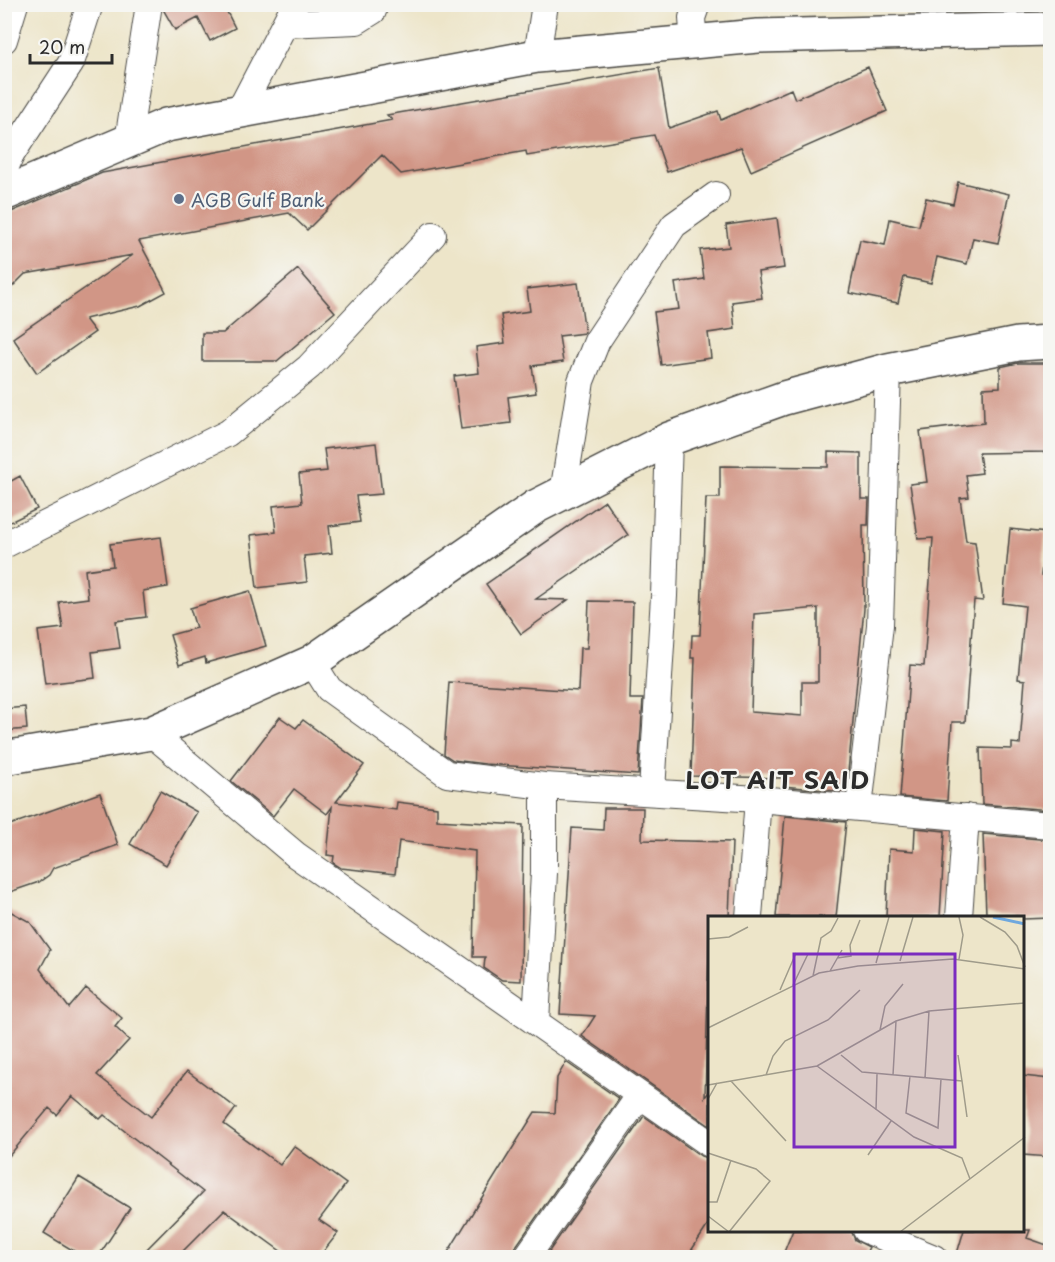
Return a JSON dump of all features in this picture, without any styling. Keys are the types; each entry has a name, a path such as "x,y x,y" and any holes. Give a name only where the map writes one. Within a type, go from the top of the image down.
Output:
{"street":[{"path":"4,40 15,4"},
{"path":"4,171 11,155 71,63 90,4"},
{"path":"128,141 149,4"},
{"path":"240,111 290,14 357,21 373,11 375,4"},
{"path":"537,56 545,4"},
{"path":"694,44 692,18 697,4"},
{"path":"4,194 166,125 537,56 694,44 758,36 1050,29"},
{"path":"563,493 580,381 597,341 675,225 716,195"},
{"path":"4,546 228,433 309,367 433,235"},
{"path":"4,758 151,733 312,662 535,507 669,439 784,398 888,370 1018,344 1050,342"},
{"path":"860,808 879,626 888,370"},
{"path":"652,791 664,596 669,439"},
{"path":"312,662 329,689 447,774 544,786 758,799 1050,825"},
{"path":"151,733 296,855 708,1143"},
{"path":"536,1022 544,873 544,786"},
{"path":"749,916 758,799"},
{"path":"959,916 966,817"},
{"path":"526,1257 640,1095"},
{"path":"871,1232 934,1257"}],"building":[{"path":"164,4 223,4 235,28 210,41 198,18 175,30 163,9"},
{"path":"868,67 887,111 751,171 741,147 667,172 654,135 527,156 526,151 401,174 382,155 307,230 289,213 139,241 166,292 140,306 85,319 95,332 37,373 13,338 133,255 25,274 4,295 4,215 102,173 392,120 387,115 659,68 669,128 718,111 721,120 791,89 795,99"},
{"path":"958,182 1009,194 998,243 973,238 967,264 937,257 931,283 904,277 898,303 849,293 860,240 885,245 890,219 919,226 926,198 953,204"},
{"path":"777,218 784,268 758,272 762,298 732,302 735,329 708,333 711,358 661,365 654,312 679,309 675,283 704,279 700,250 729,247 726,225"},
{"path":"298,269 335,312 277,361 202,361 202,333 223,333"},
{"path":"578,283 585,333 559,336 563,362 532,366 536,393 508,397 511,423 461,429 454,376 479,373 476,347 505,343 501,315 530,311 527,289"},
{"path":"1018,363 1050,363 1050,452 979,453 982,473 966,475 969,497 960,498 966,541 975,542 983,601 974,600 965,722 952,722 947,801 900,797 910,665 924,666 933,538 918,539 910,484 927,482 920,431 984,423 983,388 1000,387 1000,367"},
{"path":"376,443 382,494 356,496 360,522 329,526 332,553 304,556 307,582 257,588 251,535 276,532 273,506 302,503 299,474 327,471 324,449"},
{"path":"828,452 861,453 861,499 869,499 868,525 863,525 864,609 846,792 783,786 783,778 691,776 695,658 691,658 692,635 700,635 706,498 720,498 720,466 828,467","holes":["818,608 818,682 802,682 802,716 751,712 754,614"]},
{"path":"20,476 37,509 4,525 4,485"},
{"path":"605,501 628,535 536,599 568,600 521,634 486,584"},
{"path":"1010,529 1046,533 1041,575 1050,576 1050,810 982,804 980,748 1012,749 1012,743 1020,744 1025,680 1018,679 1025,606 1003,603"},
{"path":"161,537 168,587 143,591 146,617 116,621 120,648 92,652 95,678 45,684 38,631 63,628 59,602 88,598 85,570 113,566 110,544"},
{"path":"250,591 266,646 206,663 205,657 179,665 170,635 196,628 190,608"},
{"path":"589,601 633,602 630,699 643,699 638,775 485,764 453,760 444,754 449,682 578,691 580,648 587,648"},
{"path":"25,707 27,729 4,731 4,709"},
{"path":"280,717 296,728 303,720 364,765 336,802 396,810 397,802 437,807 437,820 523,825 521,981 502,980 484,968 485,957 473,957 475,851 399,841 395,874 341,868 333,863 334,856 327,855 332,807 327,814 294,789 273,816 231,781"},
{"path":"160,791 197,812 166,865 130,844"},
{"path":"100,793 118,845 53,868 49,875 39,882 4,894 4,827"},
{"path":"604,808 643,808 642,840 732,842 729,916 708,916 705,1097 708,1093 708,1125 582,1036 595,1016 560,1014 572,828 603,830"},
{"path":"785,816 846,822 836,916 776,916"},
{"path":"915,828 945,831 940,916 886,916 889,849 914,851"},
{"path":"983,834 1050,840 1050,918 1025,919 1025,916 986,914"},
{"path":"4,908 30,922 50,950 40,969 69,1008 86,988 122,1018 115,1027 129,1040 97,1075 151,1117 187,1071 236,1108 224,1124 280,1165 294,1146 346,1184 319,1220 338,1233 319,1257 289,1257 224,1210 177,1257 139,1257 203,1192 104,1115 100,1119 72,1096 57,1115 49,1108 4,1162"},
{"path":"566,1062 619,1099 514,1249 511,1257 445,1257 535,1112 555,1113 557,1078"},
{"path":"1025,1076 1050,1079 1050,1157 1025,1155"},
{"path":"644,1116 701,1156 708,1158 708,1225 687,1257 545,1257"},
{"path":"79,1177 130,1208 98,1257 84,1257 44,1233"},
{"path":"1025,1230 1030,1230 1027,1238 1050,1246 1050,1257 956,1257 963,1232 1025,1232"},
{"path":"792,1232 852,1232 855,1240 869,1247 864,1257 782,1257"}],"place":[{"name":"AGB Gulf Bank","path":"179,199"}],"district":[{"name":"LOT AIT SAID","path":"778,779"}]}
